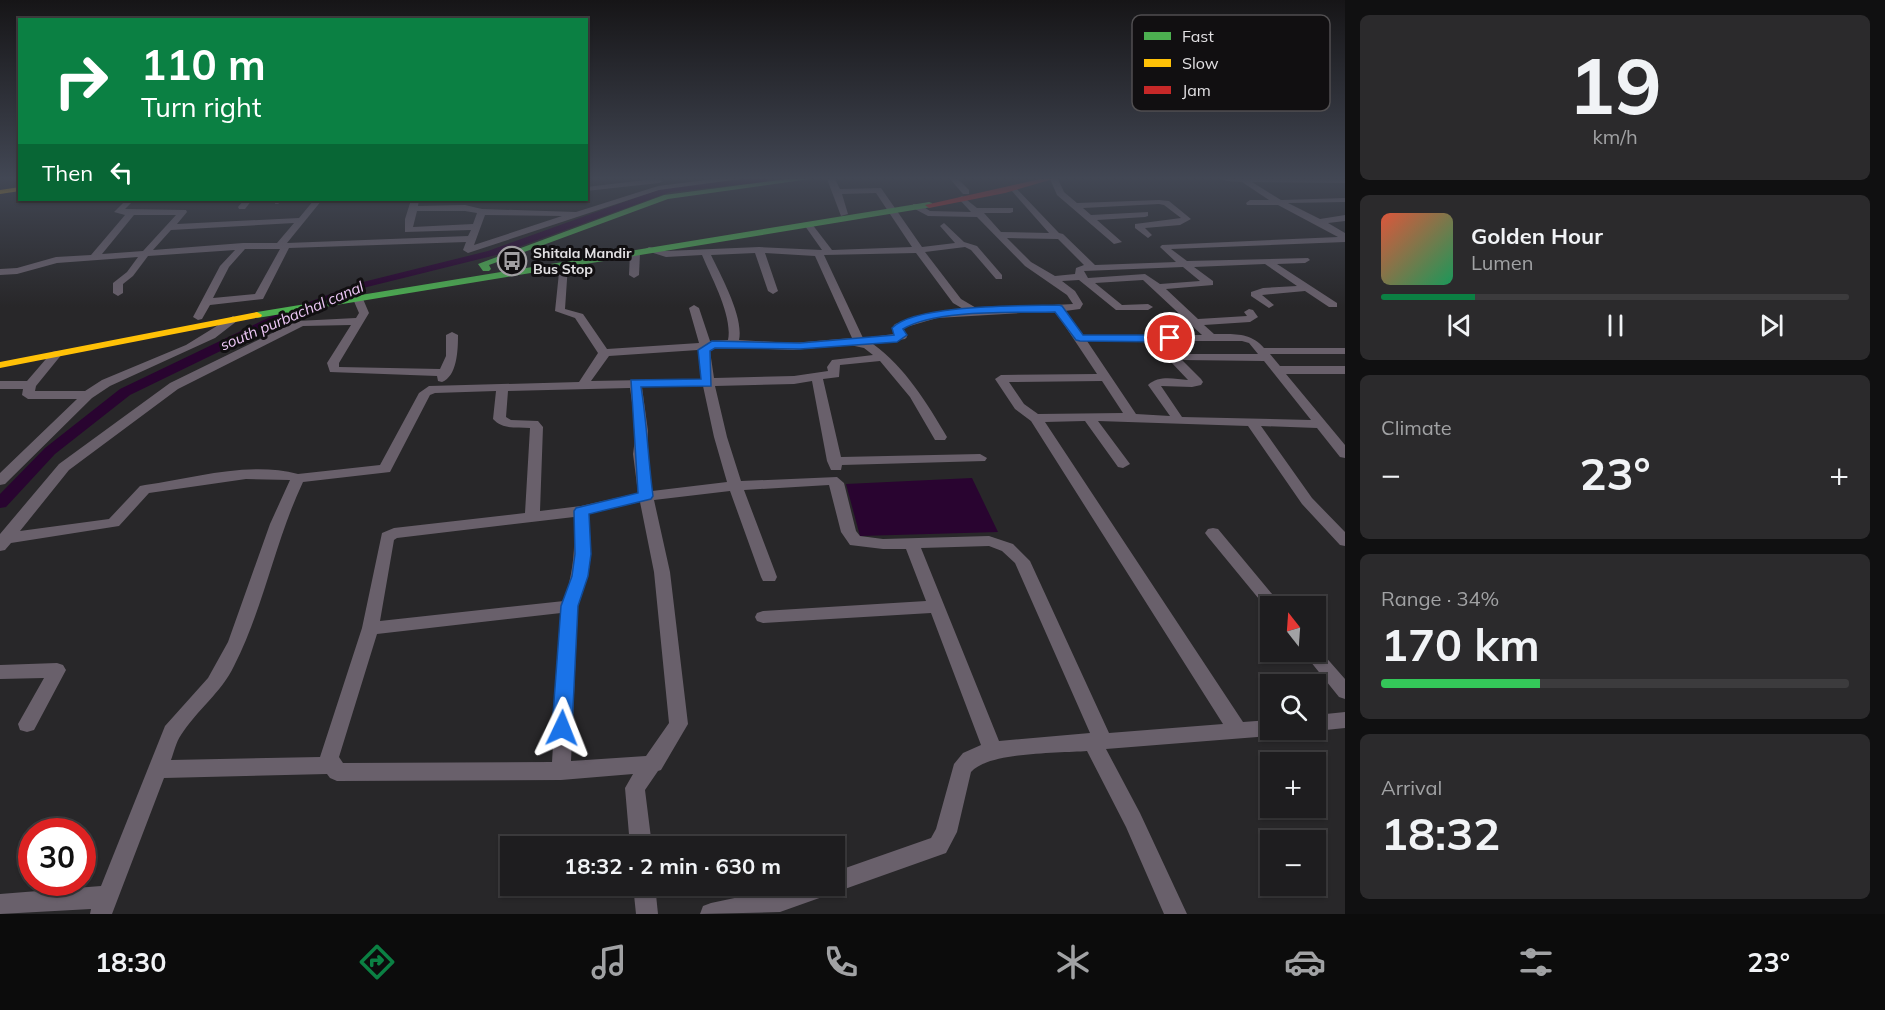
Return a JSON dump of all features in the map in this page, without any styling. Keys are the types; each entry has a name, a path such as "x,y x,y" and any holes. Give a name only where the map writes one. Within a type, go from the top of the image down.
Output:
{"main road":[{"path":"484,266 602,222"},
{"path":"0,365 232,319 563,265 601,256 800,222"},
{"path":"0,357 198,317 384,286 484,266 642,252 829,222"}],"street":[{"path":"93,258 124,222"},
{"path":"118,292 118,283 130,274 173,222"},
{"path":"169,227 271,222"},
{"path":"208,302 259,297 283,246 301,222"},
{"path":"409,222 408,230 475,227"},
{"path":"468,246 477,222"},
{"path":"0,272 17,271 56,261 243,246 468,246 554,222"},
{"path":"898,222 957,301 974,311"},
{"path":"604,353 733,343 781,346 860,342 897,338 902,335 897,328 936,315 974,311 1076,307 1078,304 1071,293 1028,264 988,222"},
{"path":"1046,222 1055,234"},
{"path":"1095,222 1117,242"},
{"path":"1148,235 1138,226 1181,222"},
{"path":"1323,222 1345,238"},
{"path":"809,226 823,252 860,342 882,357 921,403 940,437"},
{"path":"944,226 961,244"},
{"path":"1001,235 1055,234 1064,238 1093,268"},
{"path":"1158,287 1209,283 1165,247 1174,244 1345,238"},
{"path":"634,274 642,252 666,254 759,250 823,252 920,250 961,244 974,248 999,278"},
{"path":"198,317 208,302 225,266 243,246"},
{"path":"468,246 484,266"},
{"path":"759,250 773,291"},
{"path":"705,252 724,297 736,335 733,343"},
{"path":"1148,307 1120,308 1084,279 1080,269 1305,260"},
{"path":"1268,262 1333,305"},
{"path":"563,265 560,311 579,316 604,353 602,361 589,372 584,384"},
{"path":"1053,279 1145,277 1215,338"},
{"path":"1269,306 1255,294 1263,291 1309,288"},
{"path":"358,299 364,313 333,363 334,370 447,372"},
{"path":"694,308 706,346 704,350 707,383 733,486 769,577"},
{"path":"1059,308 1062,317 1080,338 1103,377 1132,417"},
{"path":"1194,322 1250,319 1253,317 1250,312"},
{"path":"0,481 88,395 133,370 211,336 232,319"},
{"path":"2,541 64,467 174,386 301,323 360,321"},
{"path":"2,541 114,523 145,489 265,474 290,474 298,478 385,469 425,393 433,389 447,372 452,356 452,335"},
{"path":"1080,338 1248,339 1277,370 1345,454"},
{"path":"1179,421 1154,385 1161,382 1188,385 1197,382 1177,362 1176,356 1345,351"},
{"path":"56,354 30,385 28,395 88,395"},
{"path":"433,389 707,383 817,378 835,374 833,367 837,362 882,357"},
{"path":"1277,370 1345,369"},
{"path":"1103,377 1001,379 1025,414 1036,418 1132,417 1179,421 1320,424"},
{"path":"817,378 837,477"},
{"path":"635,383 641,420 640,454 662,572 679,723 654,764 635,788 639,836"},
{"path":"0,385 30,385"},
{"path":"502,388 499,419 509,424 533,424 537,427 532,517"},
{"path":"1036,418 1114,542 1239,731"},
{"path":"1089,418 1123,464"},
{"path":"1252,423 1307,501 1345,542"},
{"path":"834,461 980,458"},
{"path":"0,905 104,905 172,732 183,716 210,691 226,665 245,622 282,508 298,478"},
{"path":"654,764 561,771 338,772 331,765 329,758 370,628 385,544 390,534 581,511 646,496 733,486 832,480 837,483 849,532 855,541 1000,542 1013,549 1022,561 1097,740 1176,914"},
{"path":"561,771 570,606 580,576 583,554 581,511"},
{"path":"1213,533 1266,596"},
{"path":"911,543 993,750"},
{"path":"370,628 570,606"},
{"path":"763,617 935,607"},
{"path":"1320,662 1345,692"},
{"path":"0,672 57,670 27,724"},
{"path":"1326,722 1345,720"},
{"path":"845,879 938,846 946,832 964,762 993,750 1097,740 1260,729"},
{"path":"158,769 331,765"},
{"path":"645,896 647,914"},
{"path":"711,914 795,896"}],"shaded area":[{"path":"972,478 998,532 860,536 846,484"}],"waterway":[{"name":"south purbachal canal","path":"0,503 50,451 125,392 274,320 363,285 492,253 579,222"}],"traffic: fast":[{"path":"486,269 483,264 599,222"},
{"path":"257,315 827,222"}],"traffic: slow":[{"path":"0,365 257,315"}],"place":[{"name":"Shitala Mandir Bus Stop","path":"512,261"}],"route":[{"path":"562,728 564,664 570,606 580,576 584,543 581,511 646,496 640,454 642,431 640,408 635,383 707,383 704,350 706,346 712,344 800,346 897,338 902,335 897,328 904,324 936,315 974,311 1059,308 1062,317 1080,338 1170,338"}]}
